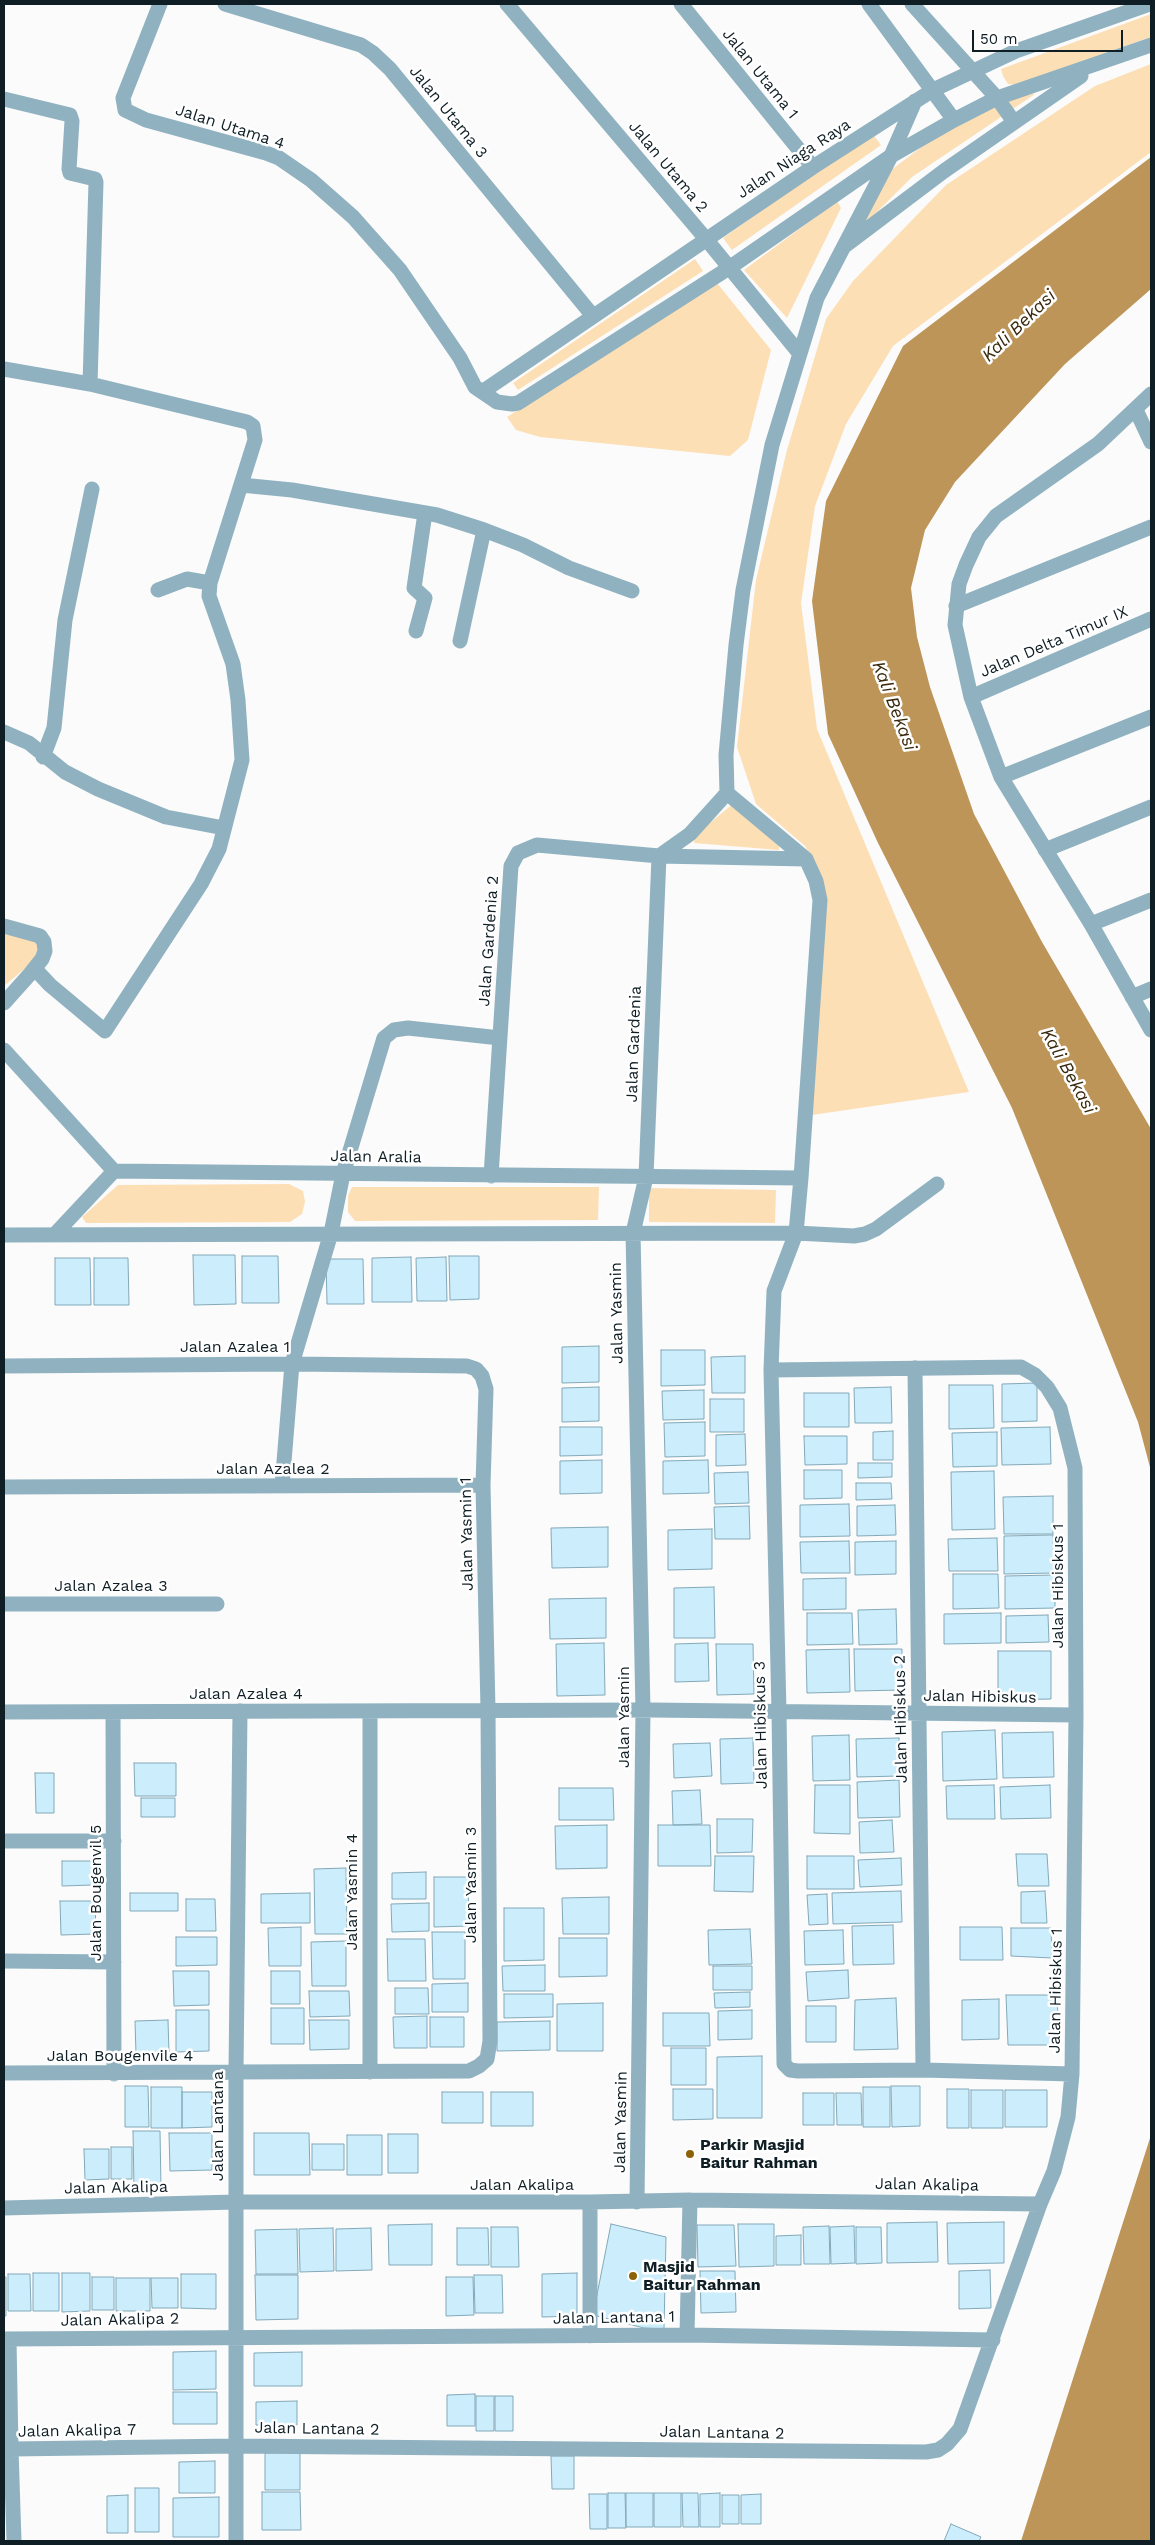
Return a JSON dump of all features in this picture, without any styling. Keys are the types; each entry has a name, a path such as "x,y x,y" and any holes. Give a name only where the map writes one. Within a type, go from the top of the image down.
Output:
{"street":[{"name":"Jalan Utama 4","path":"160,4 123,98 125,110 146,120 266,153 279,158 310,180 353,217 400,270 460,358 475,387 482,392"},
{"name":"Jalan Utama 3","path":"225,4 361,45 373,53 390,68 593,316"},
{"name":"Jalan Utama 2","path":"507,4 706,239 800,354"},
{"name":"Jalan Utama 1","path":"681,4 813,167"},
{"path":"868,4 954,120"},
{"path":"912,4 997,98 1014,122"},
{"name":"Jalan Niaga Raya","path":"482,392 813,167 933,90 1016,51 1150,4"},
{"path":"482,392 498,402 518,404 730,268 891,156 954,120 997,98 1151,45"},
{"path":"841,249 1014,122 1097,65"},
{"path":"4,99 70,115 72,120 70,174 95,179 96,182 90,384"},
{"path":"659,856 690,834 727,793 726,756 743,590 772,445 817,298 891,156 915,101"},
{"path":"4,369 90,384 247,422 253,426 256,440 210,583 209,596 211,608 233,664 238,700 242,760 219,849 201,884 105,1030 50,985 35,969"},
{"path":"1151,394 1098,444 996,516 978,537 966,565 956,606 955,625 971,697 1002,777 1091,924 1151,1030"},
{"path":"1136,410 1151,442"},
{"path":"241,485 292,490 425,513 484,530 523,545 569,568 632,591"},
{"path":"43,757 54,728 65,620 92,488"},
{"path":"416,631 425,598 414,588 425,513"},
{"path":"956,606 1151,527"},
{"path":"460,641 484,530"},
{"path":"158,590 187,579 210,583"},
{"name":"Jalan Delta Timur IX","path":"971,697 1151,619"},
{"path":"1002,777 1151,717"},
{"path":"4,732 29,743 43,757 65,772 89,784 166,817 224,828"},
{"path":"727,793 806,859"},
{"path":"1045,850 1151,807"},
{"name":"Jalan Gardenia 2","path":"491,1176 511,866 518,853 537,845 659,856 806,859"},
{"name":"Jalan Gardenia","path":"633,1233 646,1177 659,856"},
{"name":"Jalan Hibiskus 3","path":"806,859 816,881 820,900 801,1178 796,1233 774,1291 771,1370 779,1712 784,2064 790,2070 798,2071 923,2070"},
{"path":"1091,924 1151,900"},
{"path":"4,926 40,936 44,942 45,951 35,969 4,1003"},
{"path":"1132,997 1151,989"},
{"path":"282,1486 292,1364 331,1233 343,1174 384,1038 394,1030 408,1028 500,1038"},
{"path":"4,1050 114,1171 56,1234"},
{"name":"Jalan Aralia","path":"114,1171 801,1178"},
{"path":"4,1235 796,1233 841,1236 865,1234 937,1184"},
{"name":"Jalan Yasmin","path":"633,1233 643,1710 637,2202"},
{"name":"Jalan Azalea 1","path":"4,1366 292,1364 467,1366"},
{"name":"Jalan Yasmin 1","path":"467,1366 476,1369 486,1382 483,1485 488,1710"},
{"name":"Jalan Hibiskus 1","path":"771,1370 1021,1366 1041,1381 1060,1408 1075,1468 1076,1716 1072,2074 1063,2142 1054,2171 1040,2204"},
{"name":"Jalan Hibiskus 2","path":"915,1368 923,2070"},
{"name":"Jalan Azalea 2","path":"4,1487 483,1485"},
{"name":"Jalan Azalea 3","path":"4,1604 217,1604"},
{"name":"Jalan Hibiskus","path":"488,1710 643,1710 1076,1716"},
{"name":"Jalan Azalea 4","path":"4,1712 488,1710"},
{"name":"Jalan Yasmin 3","path":"487,2059 490,2041 488,1710"},
{"name":"Jalan Lantana","path":"236,2541 236,2072 240,1711"},
{"name":"Jalan Yasmin 4","path":"370,1711 370,2072"},
{"name":"Jalan Bougenvil 5","path":"113,1712 114,2074"},
{"path":"4,1841 114,1841"},
{"path":"4,1961 114,1962"},
{"name":"Jalan Bougenvile 4","path":"4,2073 469,2071 487,2059"},
{"path":"923,2070 1072,2074"},
{"path":"687,2335 690,2200"},
{"name":"Jalan Akalipa","path":"4,2208 236,2202 637,2202 690,2200 1040,2204"},
{"path":"590,2202 590,2336"},
{"name":"Jalan Lantana 2","path":"236,2446 926,2452 943,2447 960,2429 1040,2204"},
{"name":"Jalan Lantana 1","path":"236,2336 687,2335 993,2340"},
{"name":"Jalan Akalipa 2","path":"7,2339 236,2336"},
{"path":"7,2339 11,2449"},
{"name":"Jalan Akalipa 7","path":"14,2541 11,2449 236,2446"}],"shaded area":[{"path":"1151,14 1151,37 1015,85 1008,84 1003,76 1001,69"},
{"path":"1151,64 1151,152 893,346 846,424 815,506 801,603 817,729 969,1092 812,1115 818,868 805,846 756,804 737,747 756,580 787,450 826,319 853,281 946,185 1095,86"},
{"path":"1026,93 1035,94 912,177 864,225 865,209 882,177 965,114"},
{"path":"872,133 881,145 732,250 723,238"},
{"path":"837,201 841,208 787,318 744,270"},
{"path":"695,259 703,271 518,390 513,383"},
{"path":"717,283 771,350 748,440 730,456 540,437 516,430 507,417"},
{"path":"734,803 779,843 779,850 694,843 695,835"},
{"path":"4,931 34,938 38,947 34,961 4,986"},
{"path":"289,1184 303,1191 305,1202 302,1214 290,1222 86,1223 82,1217 118,1185"},
{"path":"352,1187 599,1187 598,1220 355,1221 348,1212 348,1196"},
{"path":"649,1188 776,1190 775,1223 649,1222"}],"water":[{"name":"Kali Bekasi","path":"1151,157 1151,289 1065,364 955,482 925,530 911,588 917,637 930,687 974,814 1042,942 1151,1129 1151,1471 1138,1422 1012,1108 878,843 828,734 812,601 826,501 903,346"},
{"path":"1151,2135 1151,2541 1021,2541"}],"building":[{"path":"193,1255 235,1255 236,1304 194,1305"},
{"path":"242,1256 278,1256 279,1303 242,1303"},
{"path":"449,1256 479,1256 479,1299 450,1300"},
{"path":"411,1257 412,1302 372,1302 372,1258"},
{"path":"446,1257 447,1301 417,1301 416,1258"},
{"path":"55,1258 90,1258 91,1305 55,1305"},
{"path":"94,1258 128,1258 129,1305 94,1305"},
{"path":"326,1259 363,1259 364,1304 327,1304"},
{"path":"599,1346 599,1382 562,1383 562,1347"},
{"path":"661,1350 705,1350 705,1385 661,1386"},
{"path":"745,1356 745,1393 712,1393 711,1357"},
{"path":"1037,1383 1037,1421 1002,1422 1002,1384"},
{"path":"949,1385 993,1385 994,1428 949,1429"},
{"path":"599,1387 599,1421 562,1422 562,1388"},
{"path":"891,1387 892,1423 855,1423 854,1388"},
{"path":"704,1390 704,1419 663,1420 662,1391"},
{"path":"804,1393 849,1393 849,1427 804,1427"},
{"path":"710,1399 744,1399 744,1432 710,1432"},
{"path":"705,1422 705,1456 665,1457 664,1423"},
{"path":"560,1427 602,1427 602,1455 560,1456"},
{"path":"1050,1427 1051,1464 1002,1465 1001,1428"},
{"path":"893,1431 893,1460 873,1460 873,1432"},
{"path":"997,1432 997,1466 953,1467 952,1433"},
{"path":"745,1434 746,1465 716,1466 716,1435"},
{"path":"804,1436 847,1436 847,1464 805,1465"},
{"path":"602,1460 602,1493 560,1494 560,1461"},
{"path":"708,1460 709,1493 663,1494 663,1461"},
{"path":"858,1463 892,1463 892,1477 858,1478"},
{"path":"804,1470 842,1470 842,1498 804,1499"},
{"path":"994,1471 995,1529 952,1530 951,1472"},
{"path":"748,1472 749,1503 715,1504 714,1473"},
{"path":"856,1483 891,1483 892,1499 856,1500"},
{"path":"1053,1496 1053,1534 1004,1534 1003,1497"},
{"path":"849,1504 850,1536 800,1537 800,1505"},
{"path":"895,1505 896,1535 857,1536 857,1506"},
{"path":"749,1506 750,1539 715,1539 714,1507"},
{"path":"608,1527 608,1567 552,1568 551,1528"},
{"path":"712,1529 712,1569 668,1570 668,1530"},
{"path":"1053,1535 1054,1573 1004,1574 1004,1536"},
{"path":"997,1538 998,1571 949,1571 948,1539"},
{"path":"849,1541 850,1573 801,1573 800,1542"},
{"path":"896,1541 896,1574 855,1575 855,1542"},
{"path":"953,1574 998,1574 999,1608 953,1609"},
{"path":"1055,1575 1055,1608 1005,1609 1005,1576"},
{"path":"846,1578 846,1609 803,1610 803,1579"},
{"path":"714,1587 715,1638 674,1638 674,1588"},
{"path":"606,1598 606,1638 550,1639 549,1599"},
{"path":"896,1609 897,1644 859,1645 858,1610"},
{"path":"807,1613 852,1613 853,1644 807,1645"},
{"path":"1001,1613 1001,1643 944,1644 944,1614"},
{"path":"1048,1615 1049,1642 1006,1643 1006,1616"},
{"path":"604,1643 605,1695 557,1696 556,1644"},
{"path":"708,1643 709,1681 675,1682 675,1644"},
{"path":"716,1644 753,1644 754,1694 717,1695"},
{"path":"849,1649 850,1692 807,1693 806,1650"},
{"path":"854,1649 902,1649 902,1690 855,1691"},
{"path":"998,1651 1051,1651 1051,1699 998,1700"},
{"path":"995,1730 997,1779 943,1781 942,1732"},
{"path":"1053,1732 1054,1777 1003,1778 1002,1733"},
{"path":"849,1735 850,1780 813,1781 812,1736"},
{"path":"753,1738 754,1783 721,1784 720,1739"},
{"path":"899,1738 900,1776 857,1777 856,1739"},
{"path":"710,1743 712,1776 674,1778 673,1744"},
{"path":"134,1763 176,1763 176,1796 135,1796"},
{"path":"35,1773 54,1773 54,1813 36,1813"},
{"path":"899,1780 900,1817 858,1818 857,1782"},
{"path":"815,1785 850,1785 850,1834 814,1833"},
{"path":"994,1785 995,1819 947,1819 946,1786"},
{"path":"1050,1785 1051,1818 1001,1819 1000,1787"},
{"path":"559,1788 613,1788 614,1820 559,1820"},
{"path":"700,1790 702,1824 673,1825 672,1791"},
{"path":"141,1798 175,1798 175,1817 141,1817"},
{"path":"717,1819 753,1819 752,1852 717,1853"},
{"path":"892,1820 894,1852 860,1853 859,1822"},
{"path":"607,1825 607,1868 556,1869 555,1826"},
{"path":"658,1825 710,1825 711,1866 658,1866"},
{"path":"1016,1854 1047,1854 1049,1886 1018,1886"},
{"path":"715,1856 754,1856 753,1892 714,1891"},
{"path":"807,1856 854,1856 854,1889 807,1889"},
{"path":"901,1858 902,1885 860,1887 858,1860"},
{"path":"62,1861 92,1861 93,1885 62,1886"},
{"path":"346,1868 347,1934 315,1934 314,1869"},
{"path":"426,1872 426,1899 392,1899 392,1873"},
{"path":"434,1877 468,1877 469,1926 434,1927"},
{"path":"901,1891 902,1922 833,1924 832,1893"},
{"path":"1045,1891 1047,1923 1021,1923 1021,1892"},
{"path":"130,1893 178,1893 178,1911 130,1911"},
{"path":"310,1893 310,1923 261,1923 261,1894"},
{"path":"827,1894 828,1924 809,1925 807,1895"},
{"path":"609,1897 609,1934 563,1934 562,1898"},
{"path":"186,1899 215,1899 216,1931 186,1931"},
{"path":"60,1901 95,1901 96,1934 61,1935"},
{"path":"429,1903 429,1931 392,1932 391,1904"},
{"path":"504,1908 544,1908 544,1960 504,1961"},
{"path":"893,1925 894,1964 853,1965 852,1926"},
{"path":"301,1927 301,1966 269,1966 268,1928"},
{"path":"960,1927 1002,1927 1003,1960 960,1960"},
{"path":"1011,1928 1051,1928 1052,1958 1011,1956"},
{"path":"750,1929 752,1964 709,1965 708,1930"},
{"path":"843,1930 844,1964 805,1965 804,1931"},
{"path":"432,1932 465,1932 465,1979 433,1979"},
{"path":"176,1937 217,1937 217,1965 176,1966"},
{"path":"559,1938 607,1938 607,1976 559,1977"},
{"path":"387,1939 425,1939 426,1981 388,1981"},
{"path":"346,1941 346,1986 312,1986 311,1942"},
{"path":"545,1965 545,1991 503,1991 502,1966"},
{"path":"713,1966 752,1966 752,1990 713,1990"},
{"path":"848,1970 849,1998 808,2001 806,1972"},
{"path":"173,1971 209,1971 209,2005 174,2006"},
{"path":"271,1971 300,1971 300,2004 271,2004"},
{"path":"468,1983 468,2012 432,2012 432,1984"},
{"path":"395,1988 428,1988 429,2014 395,2014"},
{"path":"309,1991 349,1991 350,2016 310,2017"},
{"path":"750,1992 750,2007 715,2008 714,1993"},
{"path":"504,1994 553,1994 553,2017 504,2018"},
{"path":"1006,1995 1057,1995 1059,2045 1008,2045"},
{"path":"896,1998 898,2049 854,2050 855,2000"},
{"path":"999,1999 999,2039 962,2040 962,2000"},
{"path":"603,2003 603,2051 557,2051 557,2004"},
{"path":"806,2006 836,2006 836,2042 806,2042"},
{"path":"271,2008 304,2008 304,2044 271,2044"},
{"path":"176,2010 209,2010 209,2051 176,2052"},
{"path":"752,2010 752,2039 718,2040 718,2011"},
{"path":"663,2013 709,2013 710,2046 663,2046"},
{"path":"427,2016 427,2048 394,2048 393,2017"},
{"path":"430,2017 464,2017 464,2047 430,2047"},
{"path":"168,2020 169,2053 136,2054 135,2021"},
{"path":"309,2020 349,2020 349,2049 310,2050"},
{"path":"550,2021 550,2050 497,2051 497,2022"},
{"path":"671,2048 706,2048 706,2085 671,2085"},
{"path":"762,2056 762,2118 717,2118 717,2057"},
{"path":"125,2086 148,2086 149,2127 125,2127"},
{"path":"891,2086 920,2086 920,2126 892,2127"},
{"path":"151,2087 182,2087 182,2128 151,2128"},
{"path":"863,2087 890,2087 890,2127 863,2127"},
{"path":"673,2089 713,2089 713,2119 673,2120"},
{"path":"947,2089 969,2089 969,2128 947,2128"},
{"path":"971,2090 1003,2090 1003,2128 971,2128"},
{"path":"1005,2090 1047,2090 1047,2127 1005,2127"},
{"path":"182,2092 212,2092 212,2127 182,2128"},
{"path":"442,2092 483,2092 483,2123 442,2123"},
{"path":"491,2092 533,2092 533,2126 491,2126"},
{"path":"803,2093 834,2093 834,2125 803,2125"},
{"path":"836,2093 861,2093 862,2125 837,2125"},
{"path":"133,2131 160,2131 161,2188 134,2188"},
{"path":"169,2133 212,2133 212,2170 170,2171"},
{"path":"254,2133 309,2133 310,2175 254,2175"},
{"path":"388,2134 418,2134 418,2173 388,2173"},
{"path":"347,2135 382,2135 382,2175 347,2175"},
{"path":"312,2144 344,2144 344,2170 312,2170"},
{"path":"111,2147 132,2147 132,2179 111,2179"},
{"path":"84,2149 109,2149 109,2179 85,2180"},
{"path":"937,2222 938,2262 887,2263 887,2223"},
{"path":"1004,2222 1004,2263 948,2264 947,2223"},
{"path":"432,2224 432,2265 389,2265 388,2225"},
{"name":"Masjid Baitur Rahman","path":"611,2224 666,2237 664,2329 644,2328 593,2315"},
{"path":"738,2224 774,2224 774,2266 739,2267"},
{"path":"697,2225 734,2225 736,2266 698,2267"},
{"path":"829,2226 830,2264 804,2264 803,2227"},
{"path":"854,2226 855,2263 831,2264 830,2227"},
{"path":"491,2227 518,2227 519,2267 491,2267"},
{"path":"856,2227 881,2227 882,2263 856,2264"},
{"path":"333,2228 334,2271 300,2272 299,2229"},
{"path":"371,2228 372,2270 336,2271 336,2229"},
{"path":"457,2228 488,2228 489,2265 457,2265"},
{"path":"297,2229 298,2274 256,2274 255,2230"},
{"path":"801,2235 801,2265 776,2265 776,2236"},
{"path":"990,2270 991,2308 959,2309 959,2271"},
{"path":"700,2271 735,2271 736,2312 701,2313"},
{"path":"33,2273 59,2273 59,2311 33,2311"},
{"path":"62,2273 90,2273 90,2311 62,2312"},
{"path":"577,2273 577,2316 542,2317 542,2274"},
{"path":"8,2274 30,2274 31,2311 8,2311"},
{"path":"181,2274 216,2274 216,2309 181,2308"},
{"path":"255,2275 298,2275 298,2319 256,2320"},
{"path":"474,2275 502,2275 503,2313 475,2313"},
{"path":"4,2277 6,2277 6,2316 4,2316"},
{"path":"92,2277 114,2277 114,2310 92,2310"},
{"path":"446,2277 473,2277 474,2315 446,2316"},
{"path":"116,2278 150,2278 150,2311 116,2311"},
{"path":"151,2278 178,2278 178,2308 152,2308"},
{"path":"216,2351 216,2389 173,2390 173,2352"},
{"path":"302,2352 302,2386 254,2386 254,2353"},
{"path":"173,2392 217,2392 217,2424 173,2424"},
{"path":"475,2394 475,2426 447,2426 447,2395"},
{"path":"476,2396 494,2396 494,2431 476,2431"},
{"path":"495,2396 513,2396 513,2431 495,2431"},
{"path":"297,2401 297,2425 256,2425 256,2402"},
{"path":"300,2452 300,2490 265,2490 265,2453"},
{"path":"551,2456 574,2456 574,2489 552,2489"},
{"path":"215,2461 215,2493 179,2493 179,2462"},
{"path":"135,2488 159,2488 159,2532 135,2532"},
{"path":"262,2492 300,2492 301,2530 262,2530"},
{"path":"608,2493 625,2493 626,2528 608,2528"},
{"path":"626,2493 653,2493 653,2527 626,2527"},
{"path":"654,2493 681,2493 681,2527 654,2527"},
{"path":"682,2493 698,2493 699,2527 683,2527"},
{"path":"720,2493 720,2527 700,2527 700,2494"},
{"path":"589,2494 607,2494 607,2529 590,2529"},
{"path":"761,2494 761,2524 741,2524 741,2495"},
{"path":"128,2495 128,2533 107,2533 107,2496"},
{"path":"722,2495 739,2495 739,2524 722,2524"},
{"path":"219,2497 219,2537 173,2537 173,2498"},
{"path":"951,2524 981,2537 979,2541 944,2541"}],"place":[{"name":"Parkir Masjid Baitur Rahman","path":"690,2154"},
{"name":"Masjid Baitur Rahman","path":"633,2276"}]}
